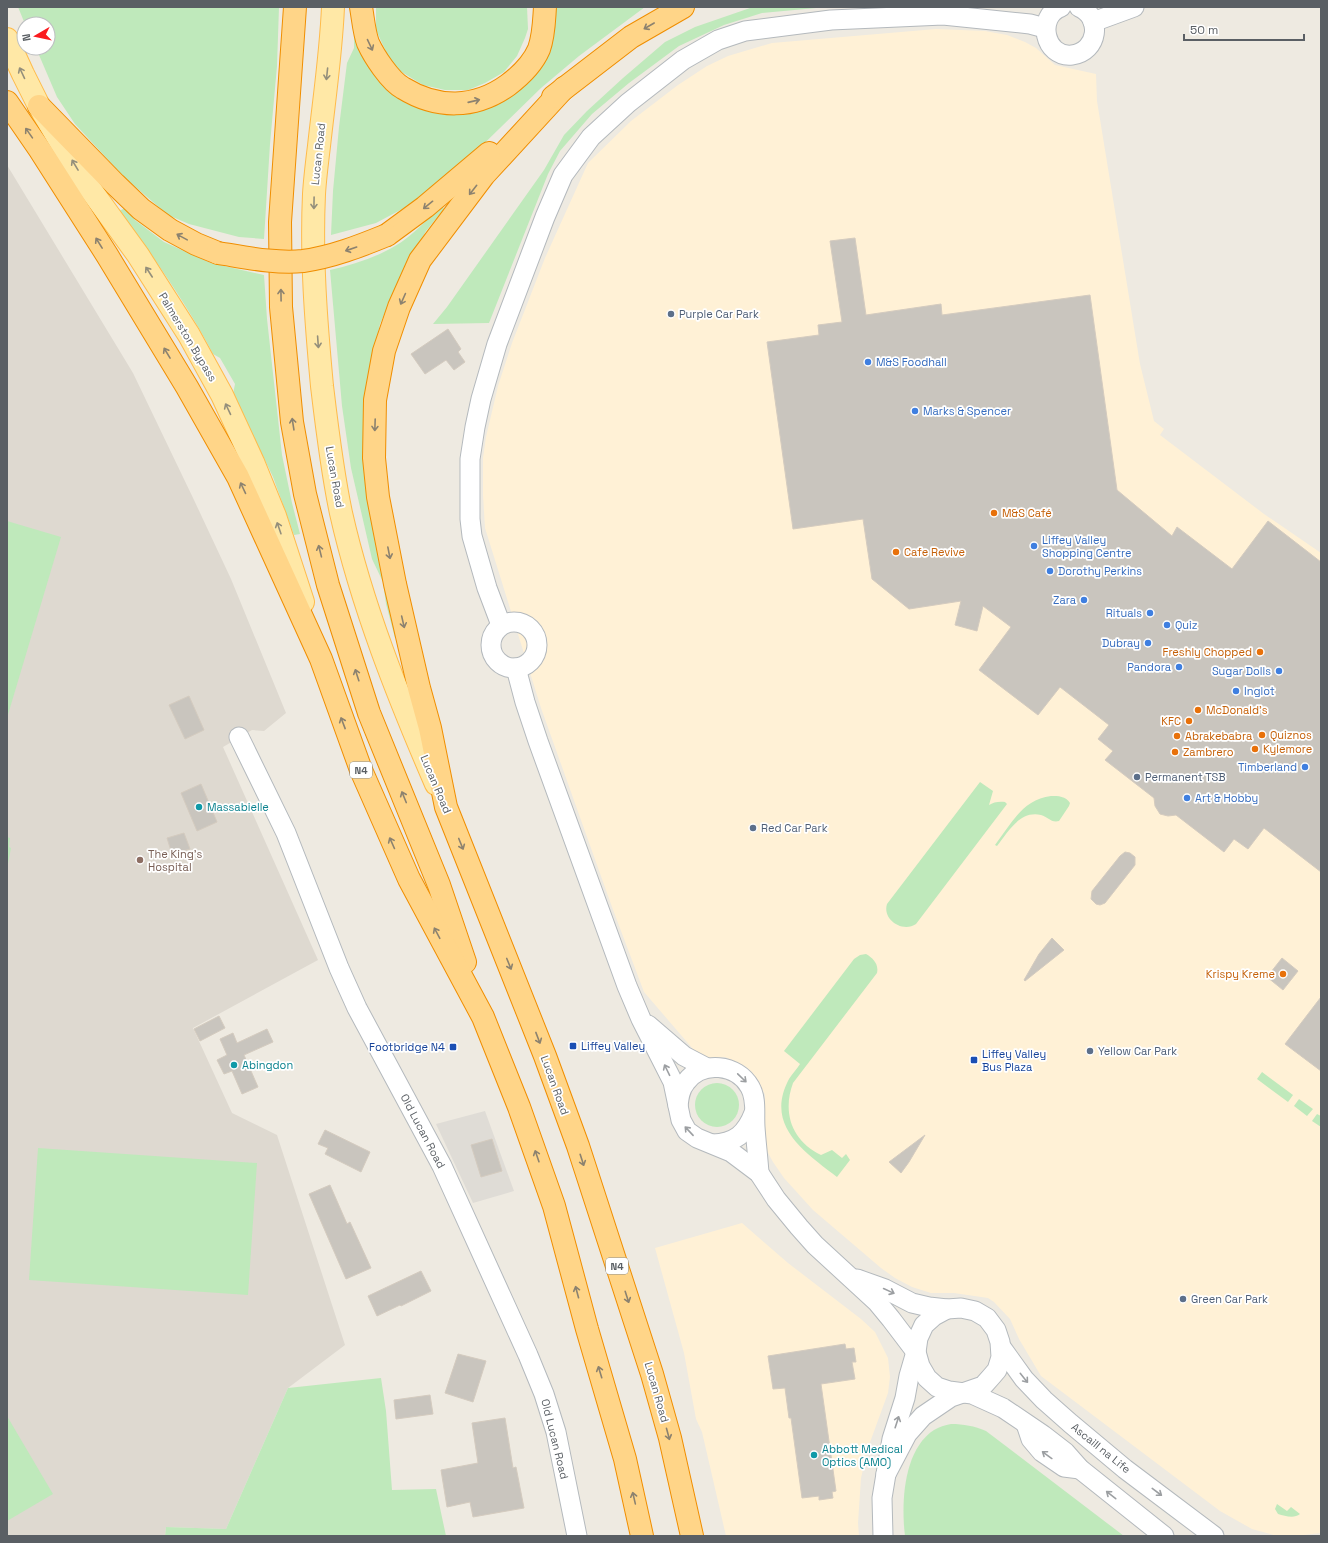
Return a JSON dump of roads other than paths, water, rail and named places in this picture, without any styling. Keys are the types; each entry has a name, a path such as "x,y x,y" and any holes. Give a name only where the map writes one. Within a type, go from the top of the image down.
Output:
{"highway":[{"path":"295,7 280,222 281,308 292,422 304,487 328,585 369,713 439,885 483,1016"},
{"path":"361,7 368,42 381,66 401,88 427,100 451,103 474,102 495,94 513,81 529,66 539,50 544,27 545,7"},
{"path":"39,106 115,184 142,209 170,230 196,244 218,253 260,260 302,261 349,251 387,235 447,190 564,88 631,37 683,7"},
{"path":"446,807 430,728 419,688 395,584 378,497 374,458 375,400 384,351 399,307 420,260 484,175 564,88"},
{"path":"7,102 49,163 187,387 238,478 321,659"},
{"name":"N4","path":"321,659 361,770 387,832 416,894 483,1016 519,1107 554,1206 586,1330 623,1452 642,1536"},
{"name":"Lucan Road","path":"446,807 534,1028 578,1146 652,1374 670,1438 692,1536"}],"main road":[{"name":"Lucan Road","path":"333,7 332,34 314,193 315,303 318,347 330,454 343,520 373,625 407,717 446,807"},
{"name":"Palmerston Bypass","path":"7,39 39,106 80,175 138,255 189,335 222,395 253,462 275,516 321,659"}],"street":[{"path":"1061,7 1052,13 1047,20 1045,28 1046,36 1048,43 1054,49 1060,53 1072,55 1083,51 1089,46 1093,39 1095,30 1094,22 1090,15 1078,7"},
{"path":"1094,22 1134,7"},
{"path":"502,625 487,588 472,536 470,519 470,459 475,427 481,399 497,344 545,217 563,175 591,137 628,103 683,60 718,40 745,31 831,20 943,15 1030,24 1045,28"},
{"path":"514,621 521,622 526,625 535,635 537,649 527,664 516,668 508,668 501,665 495,659 490,645 496,630 502,625 514,621"},
{"path":"516,668 538,741 627,986 641,1019 673,1082 681,1120 687,1131 697,1138 730,1152 759,1173 776,1198 803,1231 876,1302 916,1352 920,1366 926,1378 937,1387 949,1391 964,1392 981,1397 1003,1408 1026,1424 1031,1439 1042,1452 1064,1467 1080,1469 1164,1536"},
{"name":"Old Lucan Road","path":"240,737 286,833 339,968 357,1008 442,1166 544,1394 556,1432 577,1536"},
{"path":"641,1019 684,1056 707,1068"},
{"path":"678,1107 680,1094 686,1082 695,1073 707,1068 720,1067 732,1070 743,1078 751,1088 755,1100 754,1114 759,1173"},
{"path":"712,1144 731,1141 742,1135 749,1126 754,1114"},
{"path":"852,1278 885,1289 912,1302 929,1307 947,1309 961,1308 975,1311 987,1318 996,1330 1001,1347 1001,1357 996,1370 983,1386 951,1397 923,1416 907,1434 886,1474"},
{"path":"883,1536 882,1498 892,1439 905,1398 918,1338 924,1325 934,1316 947,1309"},
{"name":"Ascaill na Life","path":"1001,1347 1034,1389 1070,1423 1126,1469 1214,1536"}],"place":[{"name":"Purple Car Park","path":"671,314"},
{"name":"M&S Foodhall","path":"868,362"},
{"name":"Marks & Spencer","path":"915,411"},
{"name":"M&S Café","path":"994,513"},
{"name":"Liffey Valley Shopping Centre","path":"1034,546"},
{"name":"Cafe Revive","path":"896,552"},
{"name":"Dorothy Perkins","path":"1050,571"},
{"name":"Zara","path":"1084,600"},
{"name":"Rituals","path":"1150,613"},
{"name":"Quiz","path":"1167,625"},
{"name":"Dubray","path":"1148,643"},
{"name":"Freshly Chopped","path":"1260,652"},
{"name":"Pandora","path":"1179,667"},
{"name":"Sugar Dolls","path":"1279,671"},
{"name":"Inglot","path":"1236,691"},
{"name":"McDonald's","path":"1198,710"},
{"name":"KFC","path":"1189,721"},
{"name":"Quiznos","path":"1262,735"},
{"name":"Abrakebabra","path":"1177,736"},
{"name":"Kylemore","path":"1255,749"},
{"name":"Zambrero","path":"1175,752"},
{"name":"Timberland","path":"1305,767"},
{"name":"Permanent TSB","path":"1137,777"},
{"name":"Art & Hobby","path":"1187,798"},
{"name":"Massabielle","path":"199,807"},
{"name":"Red Car Park","path":"753,828"},
{"name":"The King's Hospital","path":"140,860"},
{"name":"Krispy Kreme","path":"1283,974"},
{"name":"Liffey Valley","path":"573,1046"},
{"name":"Footbridge N4","path":"453,1047"},
{"name":"Yellow Car Park","path":"1090,1051"},
{"name":"Liffey Valley Bus Plaza","path":"974,1060"},
{"name":"Abingdon","path":"234,1065"},
{"name":"Green Car Park","path":"1183,1299"},
{"name":"Abbott Medical Optics (AMO)","path":"814,1455"}]}
